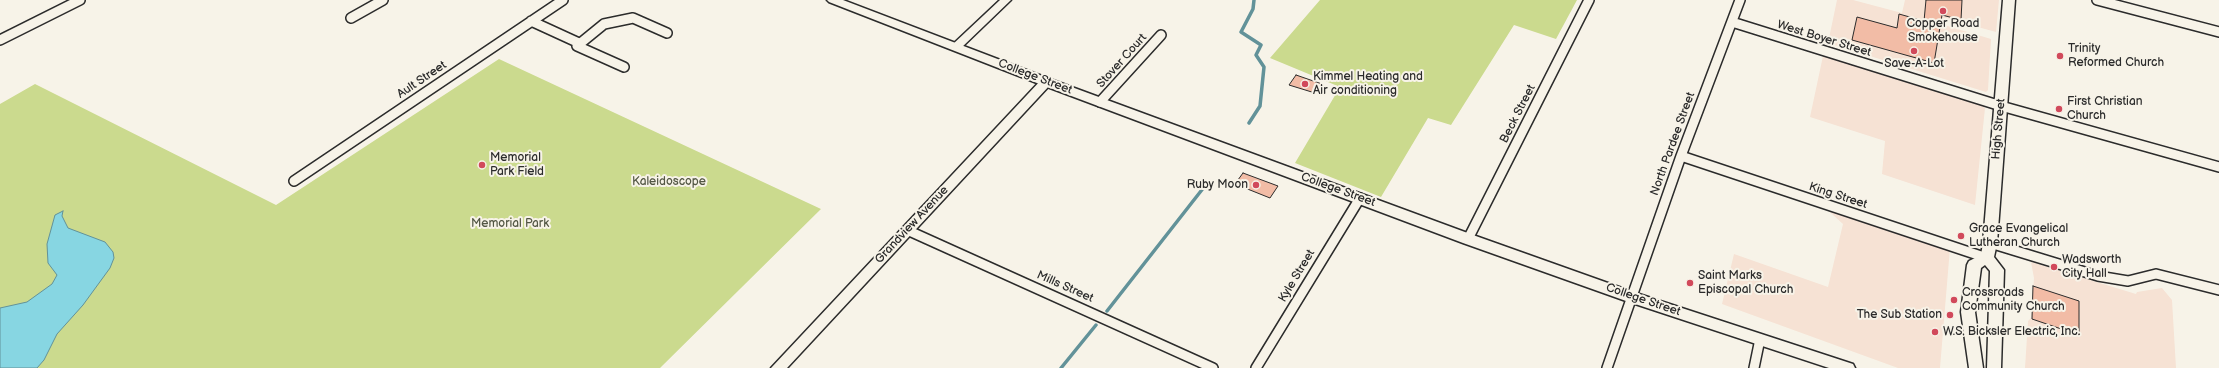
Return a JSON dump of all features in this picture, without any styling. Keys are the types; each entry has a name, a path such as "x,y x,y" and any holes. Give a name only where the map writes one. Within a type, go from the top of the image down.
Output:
{"main road":[{"name":"College Street","path":"833,0 1046,82 1468,239 1631,297 1848,368"},
{"name":"High Street","path":"1987,258 1990,243 2009,0"},
{"path":"1976,368 1968,312 1969,298 1974,265 1987,258 1997,270 1994,368"}],"street":[{"path":"0,40 80,0"},
{"path":"351,18 383,0"},
{"name":"Ault Street","path":"294,181 564,0"},
{"path":"956,47 1006,0"},
{"name":"Beck Street","path":"1468,239 1589,0"},
{"name":"North Pardee Street","path":"1607,368 1681,156 1740,0"},
{"path":"2097,0 2219,32"},
{"path":"624,67 577,46 579,42 604,24 633,18 667,34"},
{"path":"531,21 579,42"},
{"name":"West Boyer Street","path":"1732,22 2001,106 2219,167"},
{"name":"Stover Court","path":"1100,102 1161,35"},
{"name":"Grandview Avenue","path":"778,368 1046,82"},
{"name":"King Street","path":"1681,156 1987,258"},
{"name":"Kyle Street","path":"1256,368 1360,198"},
{"name":"Mills Street","path":"907,230 1213,368"},
{"path":"1990,243 2098,276 2128,281 2156,274 2219,290"},
{"path":"1754,368 1760,339"}],"shaded area":[{"path":"1837,0 1853,0 1902,13 1905,0 1999,0 1996,32 1945,18 1944,25 1991,39 1988,90 1986,92 1828,43"},
{"path":"1823,56 1980,104 1985,108 1975,205 1882,174 1885,141 1810,117"},
{"path":"1823,206 1950,248 1940,368 1898,368 1722,304 1734,254 1828,287 1843,224"},
{"path":"2031,262 2136,294 2137,292 2162,288 2172,300 2176,368 2025,368 2028,321 2031,318 2034,278"}],"green space":[{"path":"1320,0 1577,0 1556,39 1514,25 1451,125 1428,118 1381,197 1295,163 1340,87 1270,58"},
{"name":"Memorial Park","path":"499,59 821,209 660,368 0,368 0,104 35,84 276,205"}],"water":[{"path":"63,211 62,216 68,228 105,242 113,252 114,258 110,268 83,305 57,334 44,360 37,368 0,368 0,308 27,302 52,284 57,275 48,263 47,244 55,215"}],"building":[{"path":"1926,0 1962,0 1961,20 1942,15 1934,63 1852,40 1857,17 1897,28 1899,14 1924,21"},
{"name":"Kimmel Heating and Air conditioning","path":"1296,75 1322,84 1315,93 1289,85"},
{"name":"Ruby Moon","path":"1243,173 1278,186 1270,198 1235,184"},
{"path":"2033,286 2079,301 2079,335 2032,319"}],"waterway":[{"path":"1249,123 1260,106 1264,67 1256,55 1261,45 1241,32 1253,9 1254,0"},
{"path":"1107,311 1208,182"},
{"path":"1061,368 1096,325"}],"place":[{"name":"Copper Road Smokehouse","path":"1943,11"},
{"name":"Save-A-Lot","path":"1914,51"},
{"name":"Trinity Reformed Church","path":"2060,56"},
{"name":"Kimmel Heating and Air conditioning","path":"1305,84"},
{"name":"First Christian Church","path":"2059,109"},
{"name":"Memorial Park Field","path":"482,165"},
{"name":"Ruby Moon","path":"1256,185"},
{"name":"Grace Evangelical Lutheran Church","path":"1961,236"},
{"name":"Wadsworth City Hall","path":"2054,267"},
{"name":"Saint Marks Episcopal Church","path":"1690,283"},
{"name":"Crossroads Community Church","path":"1954,300"},
{"name":"The Sub Station","path":"1950,315"},
{"name":"W.S. Bicksler Electric, Inc.","path":"1935,332"}],"park label":[{"name":"Kaleidoscope","path":"669,182"}]}
